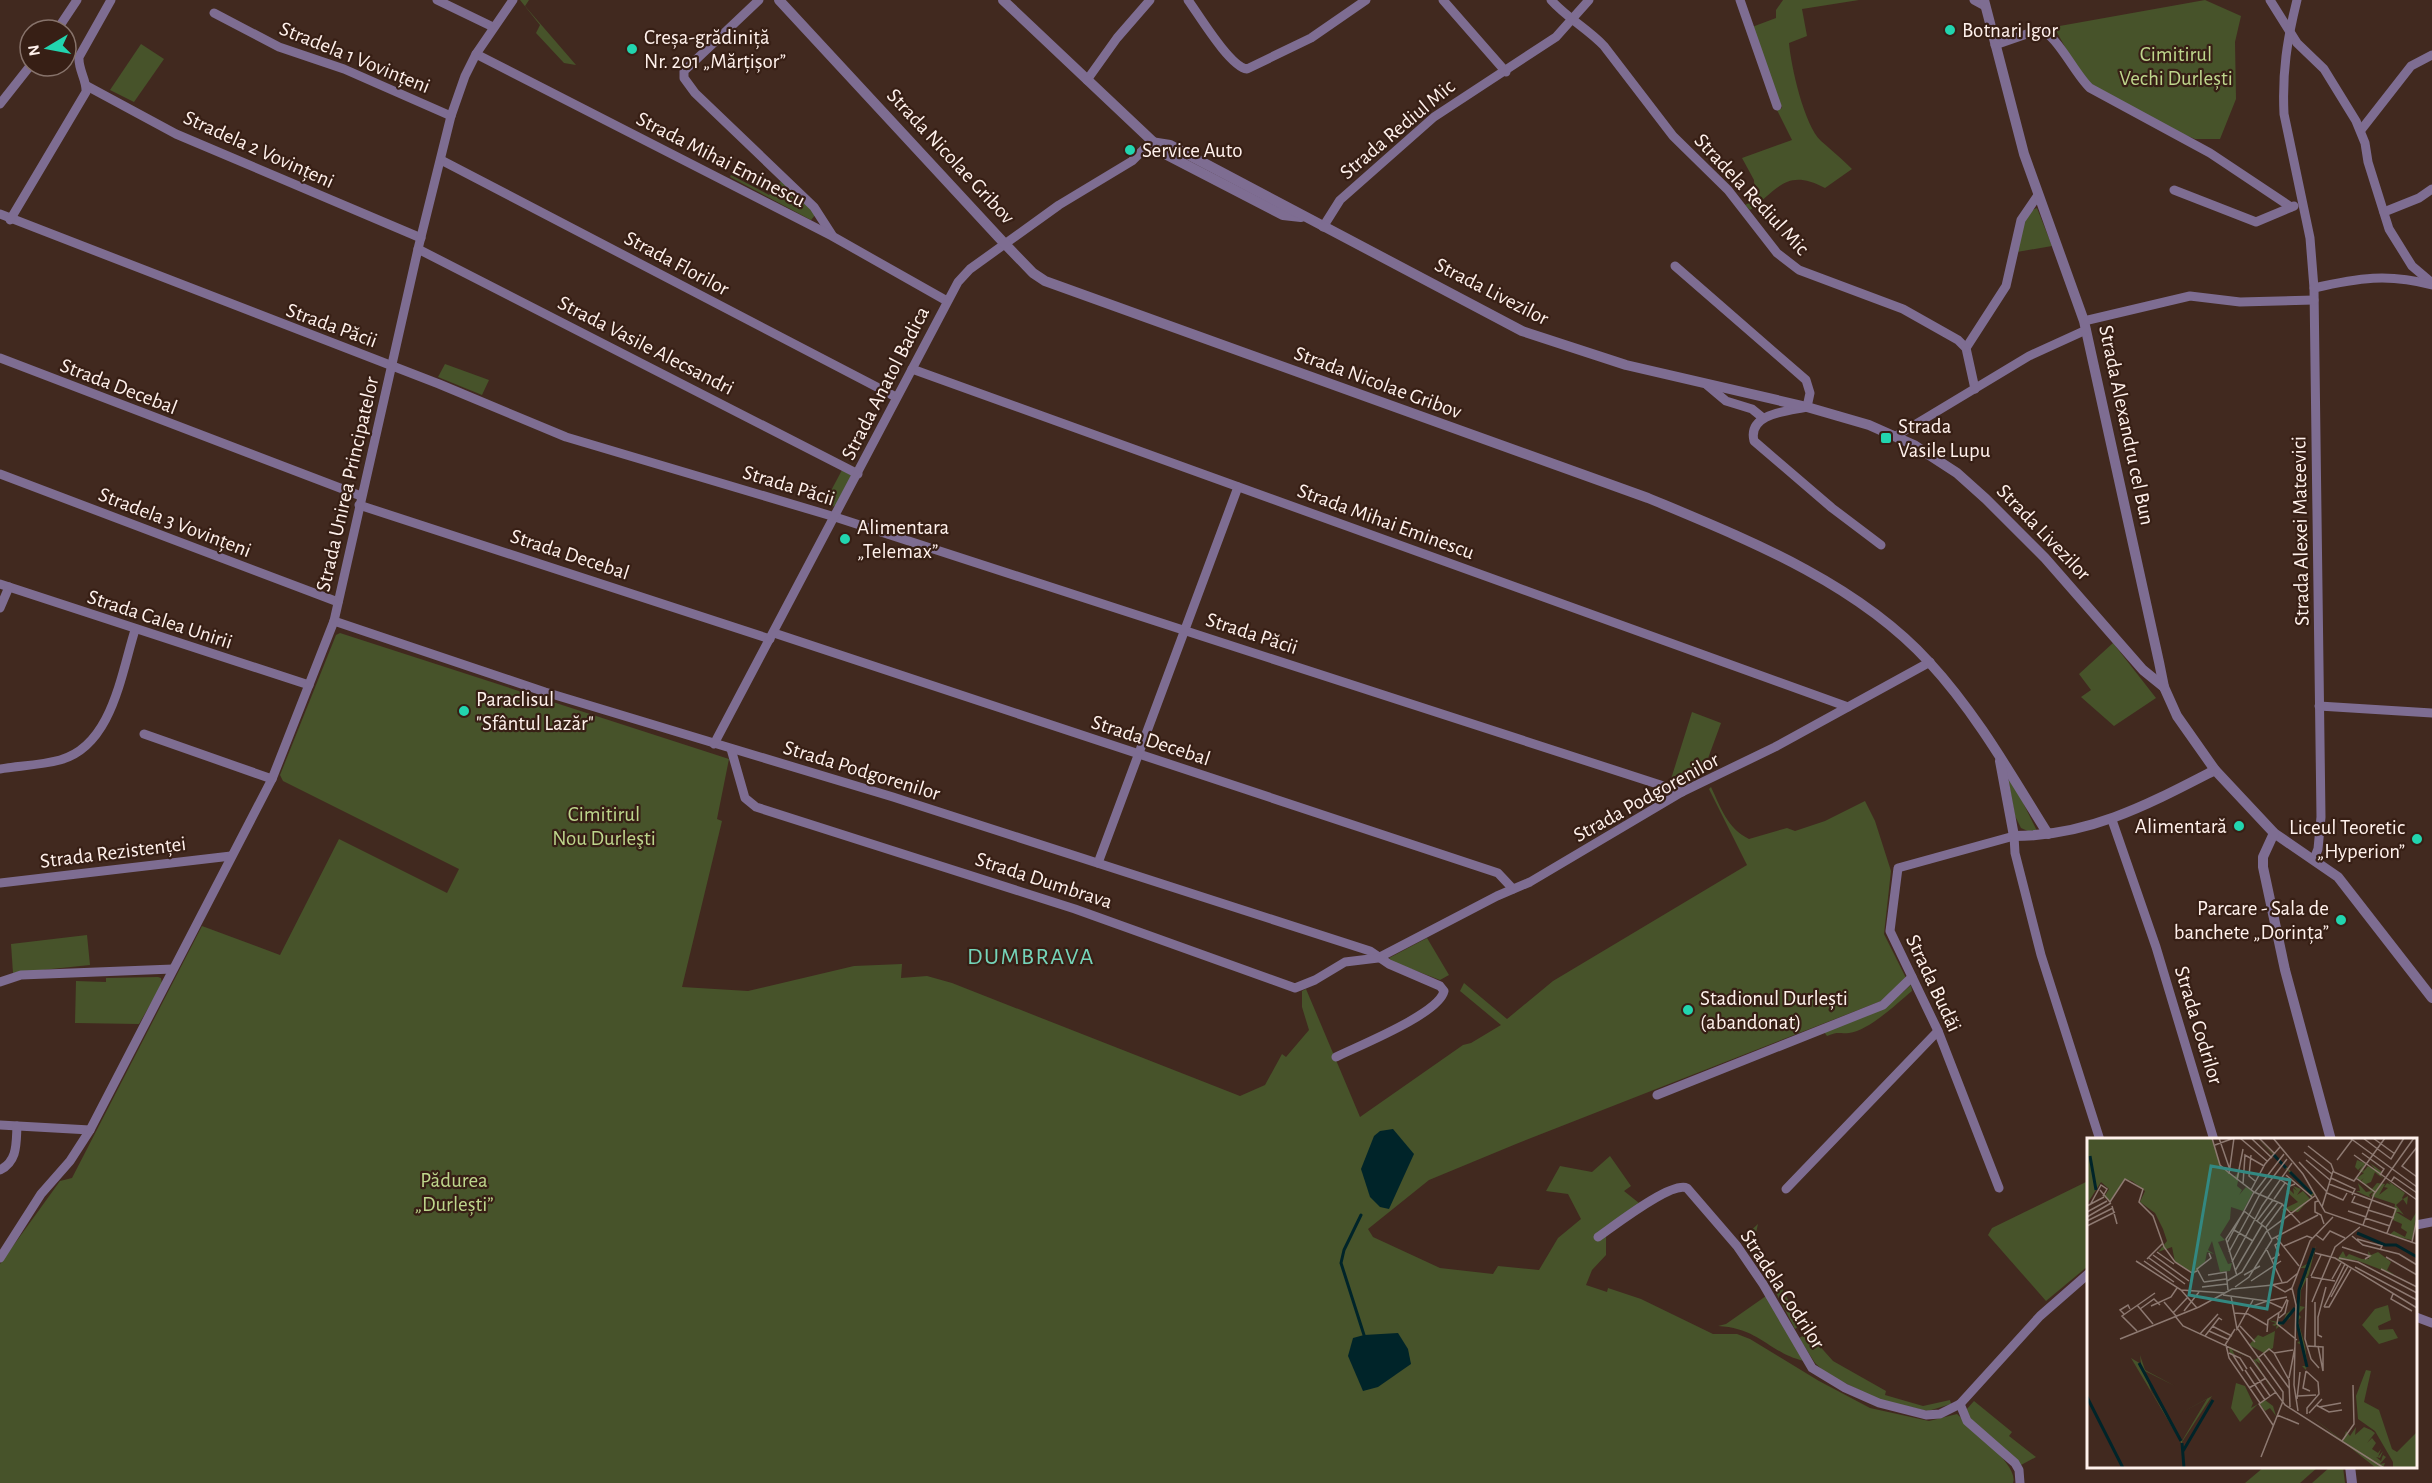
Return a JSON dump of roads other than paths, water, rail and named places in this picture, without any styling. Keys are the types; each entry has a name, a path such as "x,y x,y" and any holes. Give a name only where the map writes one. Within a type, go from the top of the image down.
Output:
{"street":[{"path":"65,18 77,0"},
{"path":"10,220 86,92 87,86 79,66 79,57 111,0"},
{"path":"437,0 493,27"},
{"name":"Strada Unirea Principatelor","path":"272,779 334,621 418,249 451,116 465,76 476,54 513,0"},
{"path":"759,0 697,56 684,70 684,78 695,93 814,207 832,236"},
{"name":"Strada Nicolae Gribov","path":"779,0 1004,243 1033,273 1045,281 1648,498 1707,523 1842,590 1883,619 1930,662 1999,752 2048,834"},
{"name":"Strada Livezilor","path":"1003,0 1151,142 1170,145 1287,205 1303,218 1380,254 1522,331 1609,360 1807,407 1896,436 1938,459 1974,486 2045,558 2143,670 2164,687"},
{"path":"1087,80 1117,38 1150,0"},
{"path":"1188,0 1224,51 1240,67 1247,69 1311,38 1366,0"},
{"path":"1443,0 1506,72"},
{"name":"Stradela Rediul Mic","path":"1551,0 1571,20 1604,46 1672,136 1728,190 1756,224 1768,243 1786,261 1813,276 1903,309 1947,333 1966,348"},
{"name":"Strada Rediul Mic","path":"1323,227 1340,200 1434,117 1465,95 1506,72 1556,37 1590,0"},
{"path":"1740,0 1777,106"},
{"path":"1974,0 1984,3"},
{"path":"2270,0 2288,32 2324,69 2361,130 2389,229 2404,257 2432,284"},
{"name":"Strada Alexei Mateevici","path":"2297,0 2288,32 2284,77 2284,114 2310,238 2314,288 2321,817 2318,849 2314,859"},
{"name":"Strada Alexandru cel Bun","path":"1984,3 2016,125 2038,195 2072,280 2085,325 2164,687 2177,716 2215,770 2274,833 2330,870 2346,886 2432,998"},
{"name":"Stradela 1 Vovințeni","path":"214,13 279,47 344,69 451,116"},
{"path":"1995,45 2044,30 2052,37 2079,79 2090,88 2210,153 2291,207"},
{"name":"Strada Mihai Eminescu","path":"476,54 832,236 947,301"},
{"path":"2361,130 2411,66 2432,55"},
{"path":"0,104 21,78"},
{"name":"Stradela 2 Vovințeni","path":"87,86 176,134 421,238"},
{"name":"Strada Anatol Badica","path":"714,744 947,301 970,269 1059,205 1132,161 1151,142"},
{"name":"Strada Florilor","path":"441,160 896,397"},
{"path":"2384,212 2419,198 2432,189"},
{"path":"2174,190 2256,222 2301,202"},
{"path":"1975,389 1966,348 2006,286 2021,220 2038,195"},
{"name":"Strada Păcii","path":"0,214 10,220 392,366 566,437 835,517 1683,792"},
{"name":"Strada Vasile Alecsandri","path":"418,249 858,474"},
{"path":"1675,266 1762,344 1803,376 1810,393 1807,407 1762,418 1752,437 1756,444 1832,508 1881,545"},
{"path":"2314,288 2380,276 2432,284"},
{"path":"1896,436 2085,325 2190,296 2240,302 2314,300"},
{"name":"Strada Decebal","path":"0,358 360,501 1498,873 1513,889"},
{"name":"Strada Mihai Eminescu","path":"912,369 1848,707"},
{"name":"Strada Livezilor","path":"1707,385 1726,401 1752,409 1762,418"},
{"name":"Stradela 3 Vovințeni","path":"0,474 338,602"},
{"path":"1098,863 1238,487"},
{"path":"0,608 5,586"},
{"name":"Strada Calea Unirii","path":"5,586 309,685"},
{"name":"Strada Podgorenilor","path":"334,621 546,692 1098,863 1370,951 1378,958 1440,986 1444,991 1443,996 1414,1018 1336,1057"},
{"path":"0,769 60,760 92,741 110,710 135,630"},
{"name":"Strada Podgorenilor","path":"1378,958 1556,868 1683,792 1930,662"},
{"path":"2319,706 2432,713"},
{"path":"0,1258 41,1194 70,1161 90,1130 272,779 144,734"},
{"name":"Strada Dumbrava","path":"731,749 745,798 756,807 1075,909 1288,986 1302,986 1345,962 1378,958"},
{"name":"Strada Nicolae Gribov","path":"1999,752 2014,836"},
{"path":"2099,1138 2041,955 2015,853 2014,836 2048,834 2112,820 2215,770"},
{"name":"Strada Codrilor","path":"2112,820 2180,1021 2213,1138"},
{"path":"2274,833 2263,857 2263,867 2285,970 2330,1138"},
{"name":"Strada Budăi","path":"1998,1188 1938,1031 1890,931 1898,868 2014,836"},
{"name":"Strada Rezistenței","path":"0,883 231,856"},
{"path":"0,982 21,975 173,969"},
{"path":"1657,1095 1882,1005 1912,977"},
{"path":"1786,1189 1938,1031"},
{"path":"0,1125 90,1130"},
{"path":"0,1170 10,1162 16,1151 17,1126"},
{"name":"Stradela Codrilor","path":"1599,1237 1635,1211 1684,1186 1713,1216 1757,1274 1812,1368 1845,1388 1879,1403 1917,1413 1940,1414 1960,1404 2040,1316 2087,1275"},
{"path":"2417,1225 2432,1222"},
{"path":"2417,1318 2432,1323"},
{"path":"1960,1404 1967,1420 2015,1463 2019,1470 2020,1483"},
{"path":"2350,1468 2352,1483"}],"water":[{"path":"1393,1129 1414,1154 1389,1209 1380,1207 1370,1197 1361,1169 1374,1136 1380,1131"},
{"path":"1398,1333 1408,1349 1411,1364 1378,1387 1363,1391 1348,1356 1353,1338"}],"waterway":[{"path":"1361,1215 1344,1250 1341,1263 1364,1335"}],"place":[{"name":"Botnari Igor","path":"1950,30"},
{"name":"Creșa-grădiniță Nr. 201 „Mărțișor”","path":"632,49"},
{"name":"Service Auto","path":"1130,150"},
{"name":"Strada Vasile Lupu","path":"1886,438"},
{"name":"Alimentara „Telemax”","path":"845,539"},
{"name":"Paraclisul \"Sfântul Lazăr\"","path":"464,711"},
{"name":"Alimentară","path":"2239,826"},
{"name":"Liceul Teoretic „Hyperion”","path":"2417,839"},
{"name":"Parcare - Sala de banchete „Dorința”","path":"2341,920"},
{"name":"Stadionul Durlești (abandonat)","path":"1688,1010"}],"district":[{"name":"DUMBRAVA","path":"1031,956"}],"park label":[{"name":"Cimitirul Vechi Durlești","path":"2176,66"},
{"name":"Cimitirul Nou Durleşti","path":"604,826"},
{"name":"Pădurea „Durlești”","path":"454,1192"}]}
